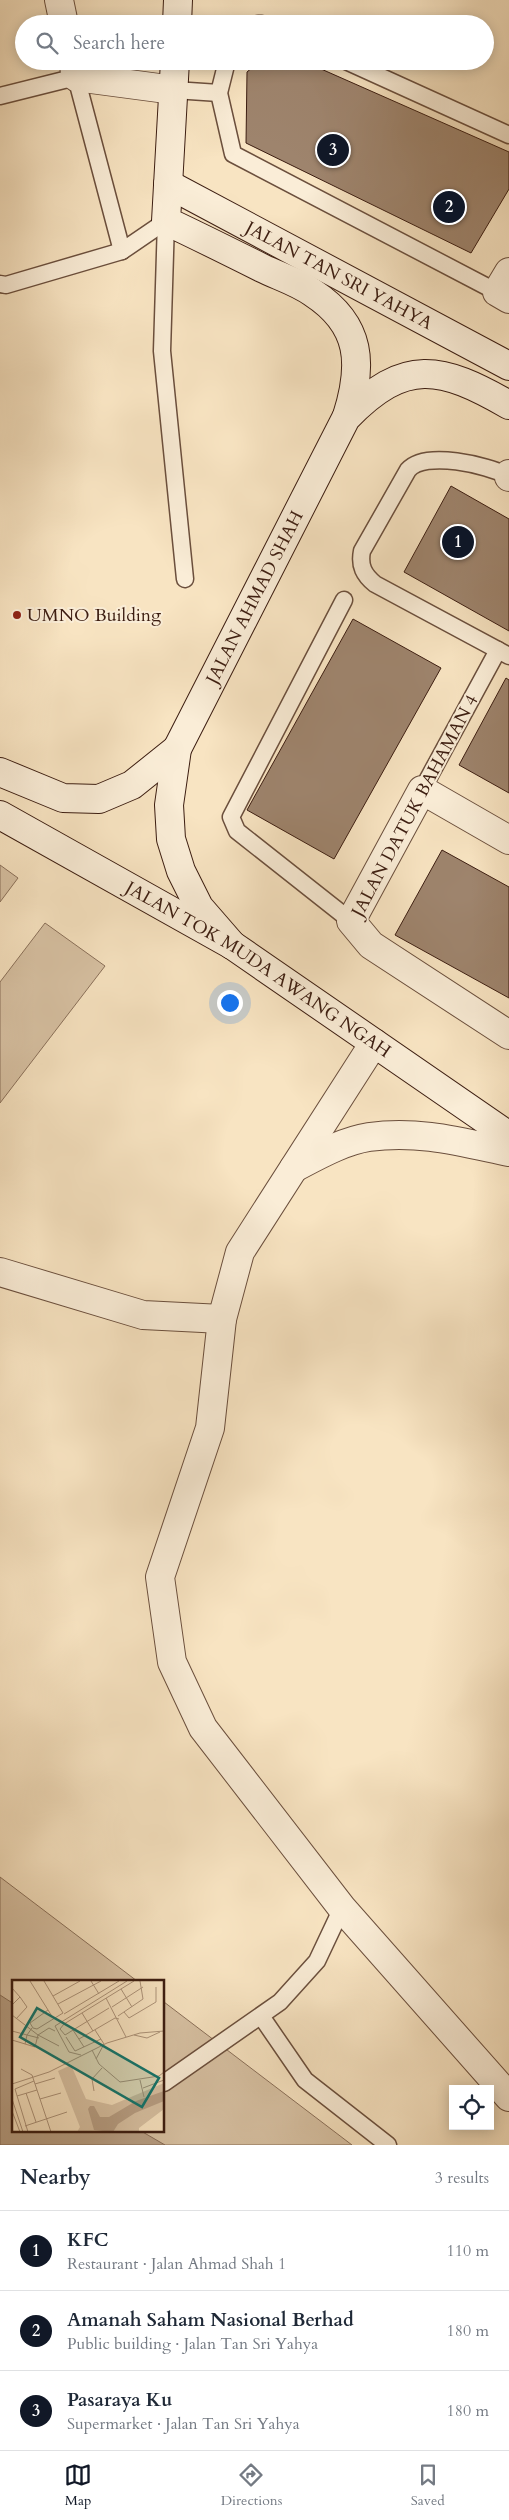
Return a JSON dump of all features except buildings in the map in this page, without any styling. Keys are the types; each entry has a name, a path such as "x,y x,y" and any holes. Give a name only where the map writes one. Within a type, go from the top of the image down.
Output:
{"main road":[{"path":"59,0 62,15"},
{"path":"177,15 178,0"},
{"path":"80,70 174,90"},
{"path":"166,221 175,70"},
{"name":"JALAN TAN SRI YAHYA","path":"168,184 509,366"},
{"name":"JALAN TAN SRI YAHYA","path":"166,221 312,292 335,311 351,335 357,359 356,387 346,418"},
{"name":"JALAN AHMAD SHAH","path":"232,945 198,907 181,871 171,839 169,805 177,748 346,418 367,396 391,382 420,374 447,375 472,384 509,405"},
{"path":"0,772 63,798 99,799 132,784 177,748"},
{"path":"422,790 509,840"},
{"name":"JALAN DATUK BAHAMAN 4","path":"422,790 351,921 371,946 509,1035"},
{"name":"JALAN TOK MUDA AWANG NGAH","path":"0,815 232,945 509,1136"},
{"path":"374,1043 240,1252 222,1319 210,1428 160,1577 172,1662 203,1728 342,1908 509,2097"},
{"path":"293,1169 327,1151 368,1137 432,1135 509,1152"},
{"path":"0,1272 143,1315 222,1319"}],"lane":[{"path":"0,96 72,70"},
{"path":"75,70 122,251"},
{"path":"225,70 219,93 233,154 505,288"},
{"path":"366,70 509,135"},
{"path":"174,90 219,93"},
{"path":"0,284 6,285 122,251 166,221"},
{"path":"166,221 162,351 185,579"},
{"path":"503,653 376,584 363,570 360,561 362,551 408,470 417,463 428,460 482,465 508,476"},
{"path":"344,600 231,817 237,831 351,921"},
{"name":"JALAN DATUK BAHAMAN 4","path":"422,790 503,653"},
{"path":"165,2081 280,2002 318,1961 342,1908"},
{"path":"260,2016 306,2080 388,2145"}],"shaded area":[{"path":"0,865 18,878 0,902"},
{"path":"45,923 105,966 0,1103 0,982"},
{"path":"0,1877 136,1980 12,1980 12,2132 165,2132 165,2003 352,2145 0,2145"},
{"path":"0,1995 12,2003 12,2132 143,2132 165,2145 0,2145"}],"place":[{"name":"Pasaraya Ku","path":"333,150"},
{"name":"Amanah Saham Nasional Berhad","path":"449,207"},
{"name":"KFC","path":"458,542"},
{"name":"UMNO Building","path":"17,615"}]}
